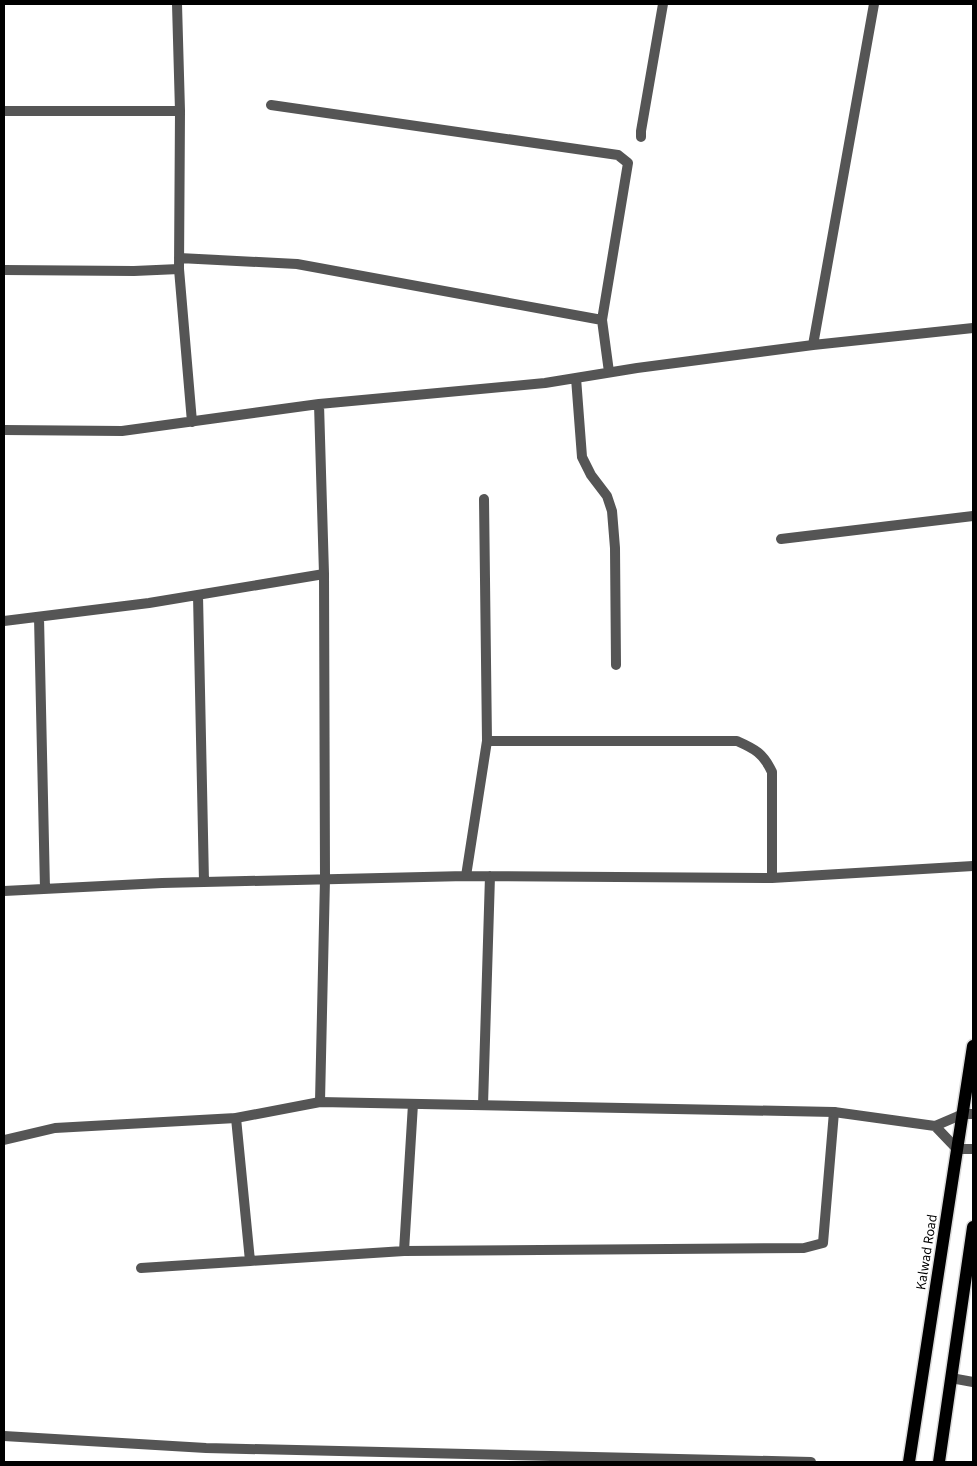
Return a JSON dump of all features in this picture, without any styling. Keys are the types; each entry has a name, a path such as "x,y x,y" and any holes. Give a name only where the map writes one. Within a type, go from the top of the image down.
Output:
{"main road":[{"name":"Kalwad Road","path":"909,1462 957,1149 968,1114 973,1046"},
{"path":"939,1462 973,1227"}],"street":[{"path":"176,4 180,111 179,263 192,422"},
{"path":"641,137 663,4"},
{"path":"813,345 874,4"},
{"path":"270,105 618,155 628,163 602,320 610,372"},
{"path":"4,111 180,111"},
{"path":"4,270 134,271 179,263 297,264 602,320"},
{"path":"4,430 122,431 319,404 545,383 610,372 813,345 973,328"},
{"path":"576,378 582,457 591,475 607,496 612,511 615,548 616,665"},
{"path":"319,404 324,574 325,879 320,1102"},
{"path":"466,876 488,741 484,499"},
{"path":"781,538 973,516"},
{"path":"4,621 149,603 324,574"},
{"path":"198,595 204,882"},
{"path":"39,617 45,889"},
{"path":"488,741 737,741 754,749 766,758 772,772 772,878"},
{"path":"4,891 204,882 466,876 772,878 973,866"},
{"path":"483,1105 490,876"},
{"path":"4,1140 55,1128 236,1118 320,1102 834,1112 934,1126 968,1114"},
{"path":"404,1251 413,1104"},
{"path":"140,1268 404,1251 804,1248 823,1243 834,1112"},
{"path":"236,1118 250,1261"},
{"path":"934,1126 957,1149 973,1149"},
{"path":"951,1378 973,1382"},
{"path":"4,1436 206,1448 811,1462"}]}
